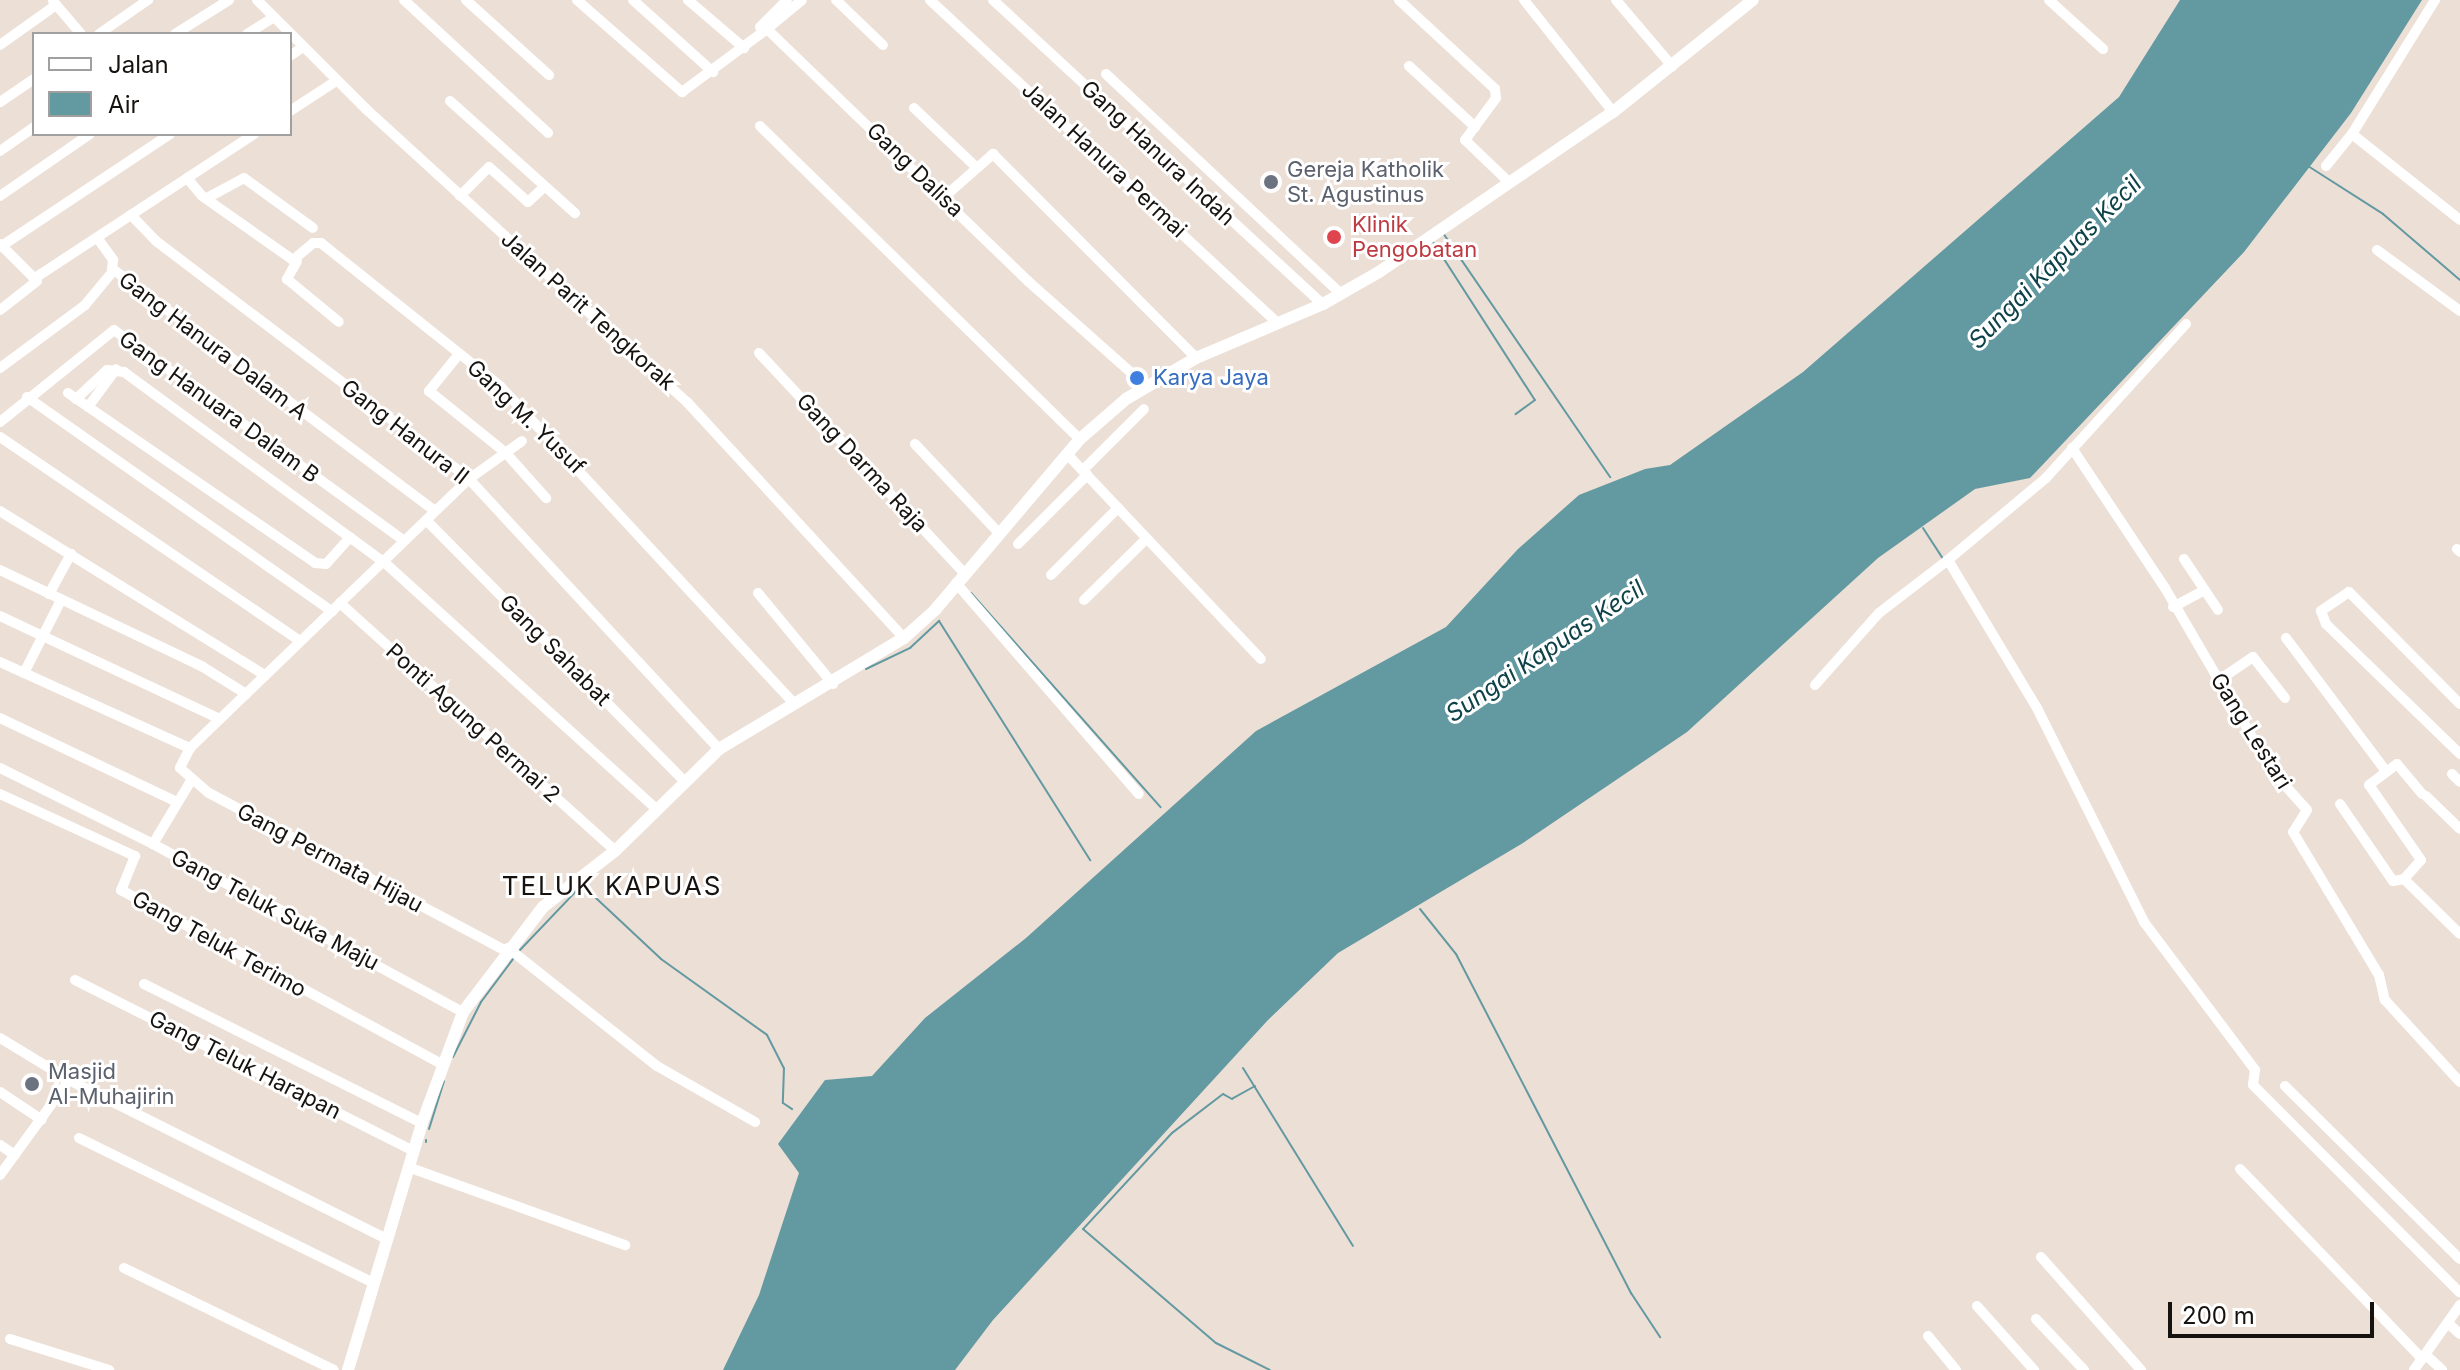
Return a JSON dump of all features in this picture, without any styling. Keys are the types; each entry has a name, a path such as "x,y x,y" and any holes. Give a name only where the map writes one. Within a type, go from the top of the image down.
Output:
{"main road":[{"path":"348,1370 385,1238 441,1064 463,1012 507,949 543,907 615,851 683,780 719,749 833,684 904,638 961,578 1080,439 1146,386 1196,358 1341,294 1613,112 1753,0"}],"street":[{"path":"102,32 148,0"},
{"path":"178,32 229,0"},
{"name":"Jalan Parit Tengkorak","path":"257,0 288,32"},
{"path":"404,0 548,133"},
{"path":"466,0 549,75"},
{"path":"577,0 679,89 687,92 744,48 793,2"},
{"path":"633,0 713,72"},
{"path":"688,0 744,48"},
{"path":"836,0 883,45"},
{"name":"Jalan Hanura Permai","path":"930,0 1276,322"},
{"name":"Gang Hanura Indah","path":"993,0 1323,304"},
{"path":"1399,0 1496,91 1466,142 1510,183"},
{"path":"1524,0 1613,112"},
{"path":"1616,0 1672,66"},
{"path":"2049,0 2103,49"},
{"path":"2326,166 2352,134 2435,0"},
{"path":"0,45 54,2 79,32"},
{"path":"250,32 274,17"},
{"name":"Gang Dalisa","path":"762,29 1146,386"},
{"name":"Jalan Parit Tengkorak","path":"292,36 336,81 687,402 904,638"},
{"path":"292,55 303,47"},
{"path":"1409,66 1475,127"},
{"path":"1106,74 1341,294"},
{"path":"0,102 32,80"},
{"path":"292,110 336,81"},
{"path":"450,101 575,213"},
{"path":"914,108 975,166"},
{"path":"760,126 1080,439"},
{"path":"0,151 32,128"},
{"path":"2352,134 2460,220"},
{"path":"0,196 87,136"},
{"path":"0,310 37,283 0,245 167,136"},
{"path":"35,278 251,136"},
{"path":"943,198 975,166 993,154 1196,358"},
{"path":"460,196 489,167 528,202 545,186"},
{"path":"187,178 207,198 297,261 287,279 339,322"},
{"path":"207,198 244,178 313,228"},
{"name":"Gang Hanura II","path":"131,215 156,241 469,479 719,749"},
{"path":"98,239 113,260 112,270"},
{"name":"Gang M. Yusuf","path":"297,261 313,243 321,243 540,424 794,704"},
{"path":"2377,250 2460,311"},
{"name":"Gang Hanura Dalam A","path":"0,368 85,305 112,270 435,511"},
{"path":"1815,685 1879,613 2046,478 2186,324"},
{"name":"Gang Hanuara Dalam B","path":"0,422 27,397 114,330 404,541"},
{"name":"Gang Darma Raja","path":"759,353 961,578 1139,794"},
{"path":"459,354 429,391 505,452 546,498"},
{"path":"88,407 116,369"},
{"path":"350,537 326,564 315,563 72,396 107,370 116,369 350,537 384,562 655,808"},
{"name":"Ponti Agung Permai 2","path":"27,397 336,607 615,851"},
{"path":"1018,544 1144,409"},
{"path":"0,437 300,641"},
{"path":"192,779 179,767 190,748 218,718 469,479 522,441"},
{"path":"915,444 998,532"},
{"name":"Gang Lestari","path":"2072,448 2219,680 2272,771 2307,810 2293,832 2379,975 2385,1000 2460,1082"},
{"path":"1067,454 1261,659"},
{"path":"1051,575 1118,508"},
{"path":"0,511 265,675"},
{"name":"Gang Sahabat","path":"426,520 683,780"},
{"path":"1084,600 1147,538"},
{"path":"49,594 71,554"},
{"path":"2184,559 2218,610"},
{"path":"1948,560 2042,717 2144,922 2255,1070 2253,1085 2460,1293"},
{"path":"0,570 203,667 246,694"},
{"path":"2173,607 2205,590"},
{"path":"758,593 833,684"},
{"path":"2460,704 2352,594 2343,593 2321,611 2326,624 2460,754"},
{"path":"24,673 61,600"},
{"path":"0,616 218,718"},
{"path":"2286,638 2385,770"},
{"path":"2219,680 2253,657 2285,698"},
{"path":"0,662 190,748"},
{"path":"0,718 177,802"},
{"path":"2340,804 2393,881 2404,879 2422,863 2370,791 2370,783 2385,770 2400,765 2424,795 2460,829"},
{"path":"0,768 153,844"},
{"name":"Gang Teluk Suka Maju","path":"192,779 153,844 463,1012"},
{"name":"Gang Permata Hijau","path":"192,779 262,823 507,949 657,1066 755,1122"},
{"name":"Gang Teluk Terimo","path":"0,794 135,856 121,890 441,1064"},
{"path":"2404,879 2460,934"},
{"name":"Gang Teluk Harapan","path":"75,980 413,1151"},
{"path":"144,984 422,1123"},
{"path":"0,1038 69,1080 385,1238"},
{"path":"0,1175 69,1080"},
{"path":"2285,1086 2460,1259"},
{"path":"0,1092 42,1120"},
{"path":"79,1138 374,1283"},
{"path":"0,1145 15,1155"},
{"path":"408,1167 625,1245"},
{"path":"2240,1169 2424,1357 2442,1370"},
{"path":"2041,1257 2141,1370"},
{"path":"124,1268 334,1370"},
{"path":"2414,1370 2460,1305"},
{"path":"1977,1306 2034,1370"},
{"path":"2036,1319 2084,1370"},
{"path":"2448,1323 2460,1334"},
{"path":"1928,1336 1956,1370"},
{"path":"10,1339 109,1370"}],"water":[{"name":"Sungai Kapuas Kecil","path":"2180,0 2422,0 2351,113 2244,252 2030,478 1975,489 1878,558 1687,732 1523,843 1338,953 1268,1020 993,1320 955,1370 723,1370 759,1295 799,1173 778,1144 825,1080 872,1076 925,1018 1026,938 1256,731 1446,627 1518,549 1579,495 1645,469 1670,465 1803,372 2119,97"}],"waterway":[{"path":"2308,166 2383,214 2460,280"},
{"path":"1443,233 1610,477"},
{"path":"1433,242 1535,400 1516,414"},
{"path":"1923,528 1942,557"},
{"path":"971,593 1160,807"},
{"path":"866,669 910,648 939,621 1090,860"},
{"path":"520,950 582,885 661,959 767,1035 784,1068 783,1103 792,1109"},
{"path":"1420,909 1456,954 1631,1293 1660,1337"},
{"path":"453,1057 481,1002 513,959"},
{"path":"1243,1068 1353,1246"},
{"path":"429,1129 444,1081"},
{"path":"1255,1086 1232,1099 1223,1094 1172,1133 1083,1229 1216,1343 1270,1370"}],"place":[{"name":"Gereja Katholik St. Agustinus","path":"1271,182"},
{"name":"Klinik Pengobatan","path":"1334,237"},
{"name":"Karya Jaya","path":"1137,378"},
{"name":"Masjid Al-Muhajirin","path":"32,1084"}],"district":[{"name":"TELUK KAPUAS","path":"612,886"}]}
